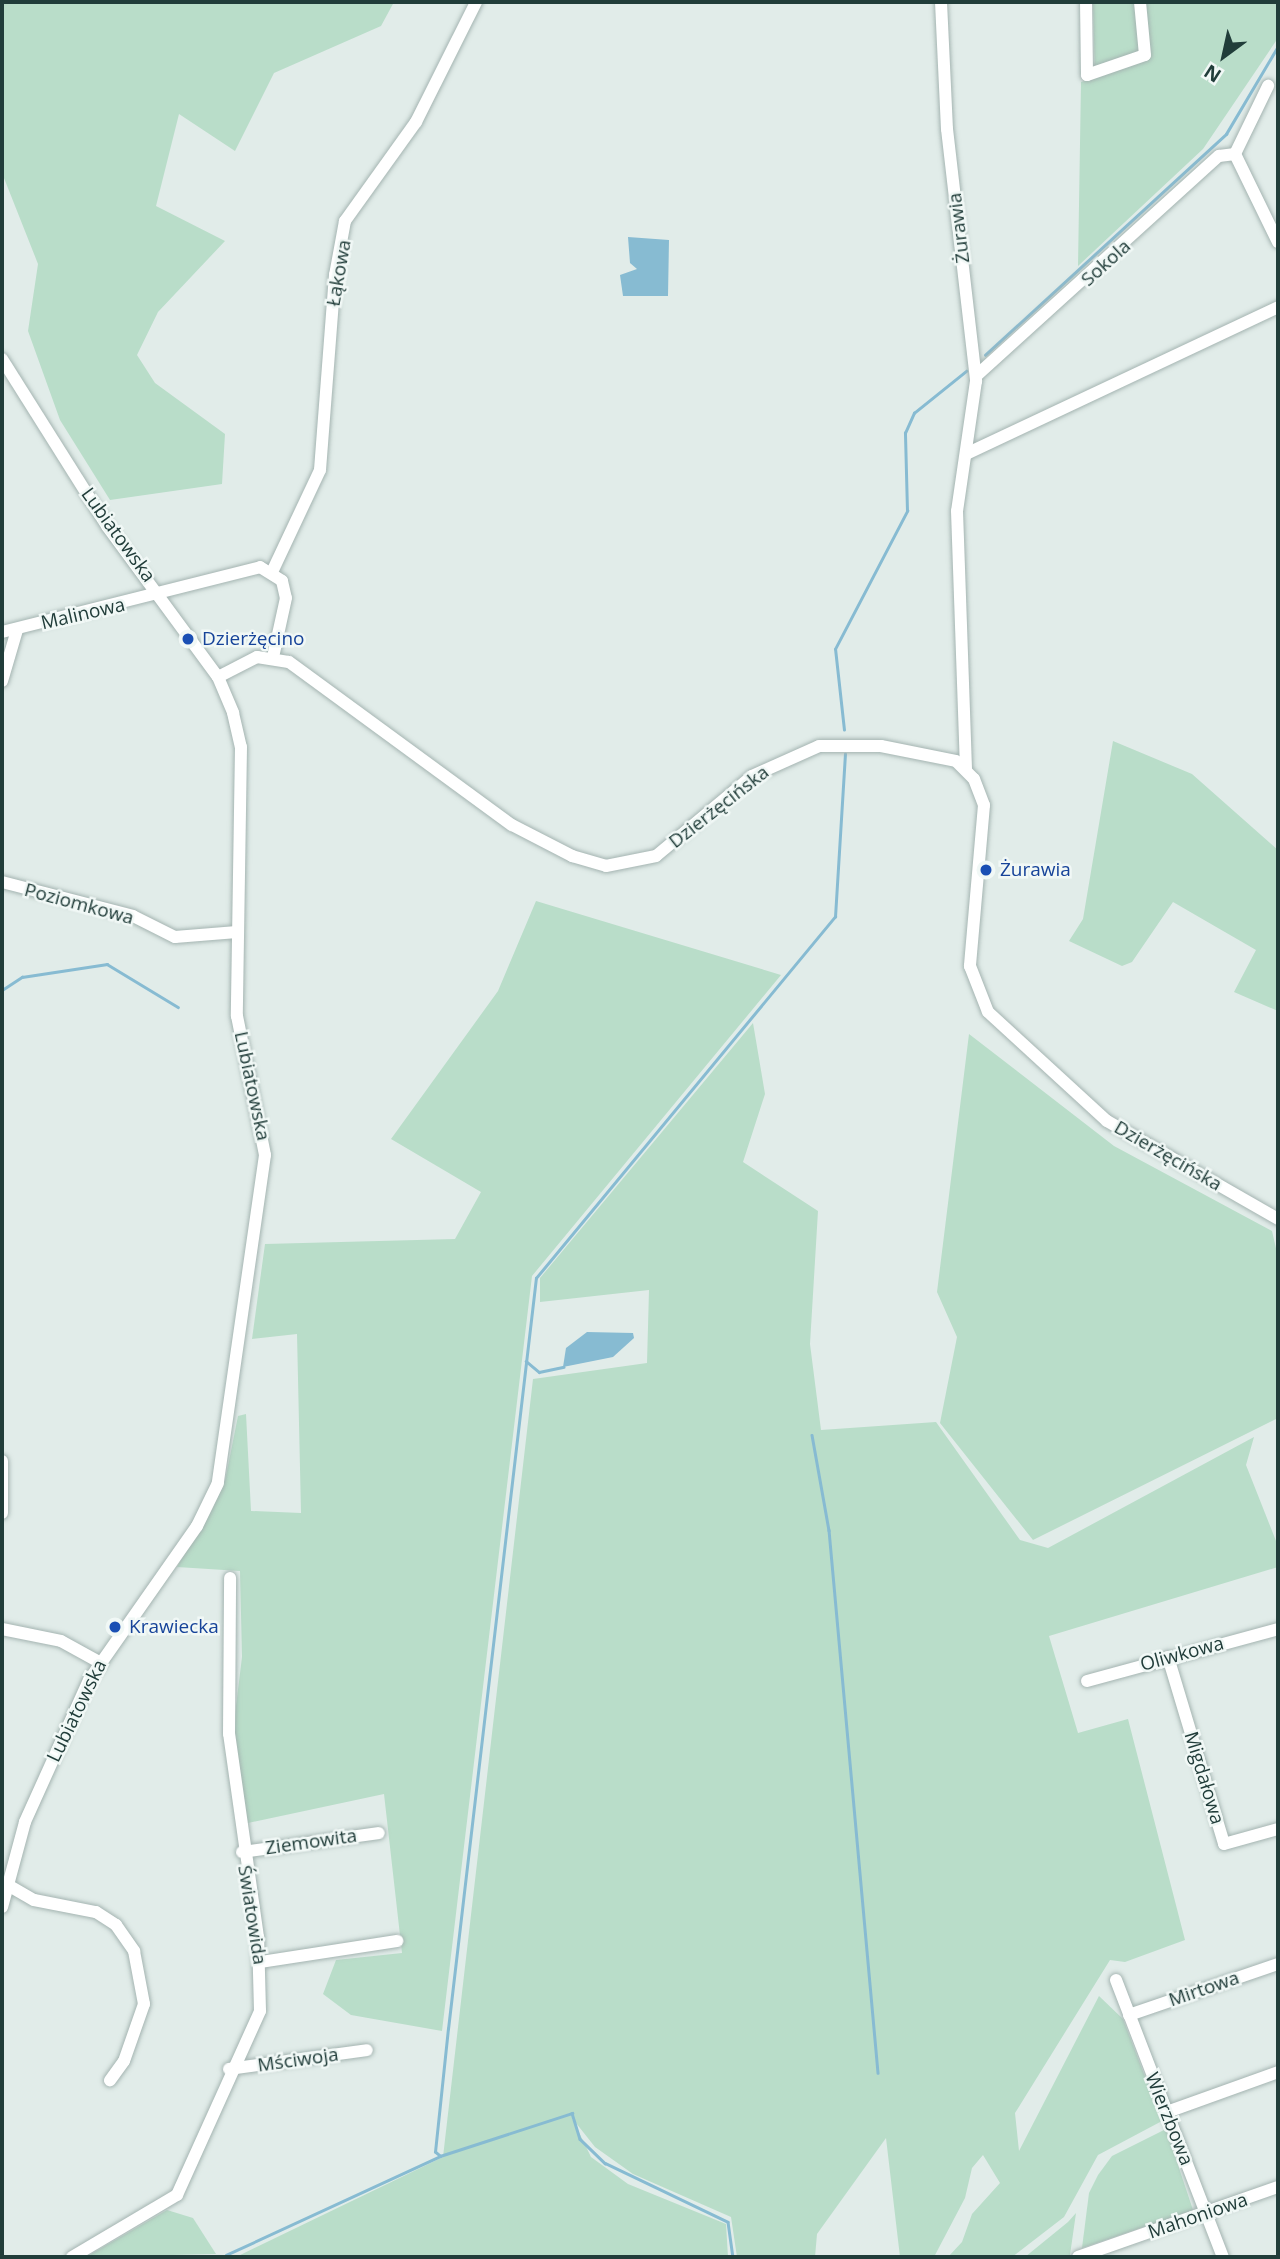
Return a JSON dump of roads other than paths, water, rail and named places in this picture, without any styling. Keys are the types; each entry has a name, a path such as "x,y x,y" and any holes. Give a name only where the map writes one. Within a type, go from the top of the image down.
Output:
{"street":[{"name":"Łąkowa","path":"274,570 320,470 335,275 345,220 416,122 476,2"},
{"name":"Żurawia","path":"941,2 947,129 976,376 957,511 966,769"},
{"path":"1086,2 1087,75 1144,55 1140,2"},
{"path":"1268,86 1235,154 1278,242"},
{"name":"Sokola","path":"976,376 1219,156 1235,154"},
{"path":"966,454 1278,307"},
{"name":"Lubiatowska","path":"2,359 107,526 163,595 218,677 241,747 237,1016 265,1155 226,1452 197,1526 99,1662 25,1822 6,1884 2,1908"},
{"path":"163,595 260,567 274,570 286,598 273,657 257,657 218,677"},
{"name":"Malinowa","path":"2,632 163,595"},
{"path":"2,681 17,630"},
{"name":"Dzierżęcińska","path":"273,657 303,669 512,825 572,856 606,866 636,865 656,856 752,776 819,746 929,752 966,769 984,805 970,966 988,1012 1107,1121 1278,1219"},
{"name":"Poziomkowa","path":"2,882 133,916 175,937 237,932"},
{"path":"2,1461 2,1513"},
{"name":"Światowida","path":"72,2257 177,2196 210,2132 229,2069 260,2011 261,1962 242,1852 229,1734 230,1578"},
{"path":"2,1629 61,1641 99,1662"},
{"name":"Oliwkowa","path":"1087,1681 1278,1629"},
{"name":"Migdałowa","path":"1168,1657 1224,1844 1278,1829"},
{"name":"Ziemowita","path":"242,1852 379,1833"},
{"path":"6,1884 34,1900 106,1917 134,1951 144,2004 124,2061 110,2080"},
{"path":"261,1962 397,1941"},
{"name":"Mirtowa","path":"1129,2015 1278,1964"},
{"name":"Wierzbowa","path":"1116,1980 1223,2257"},
{"name":"Mściwoja","path":"229,2069 367,2050"},
{"path":"1167,2112 1278,2072"},
{"name":"Mahoniowa","path":"1078,2257 1278,2187"}],"water":[{"path":"628,237 669,240 668,296 623,296 620,275 637,269 630,263"},
{"path":"587,1332 633,1333 634,1338 613,1357 563,1367 566,1348"}],"waterway":[{"path":"985,355 1226,134 1278,46"},
{"path":"844,730 835,649 907,511 905,433 914,413 966,371"},
{"path":"440,2156 435,2152 448,2029 536,1278 835,917 845,754"},
{"path":"2,990 22,977 107,964 178,1007"},
{"path":"526,1361 539,1372 563,1367"},
{"path":"812,1435 829,1530 878,2073"},
{"path":"226,2255 440,2156 572,2113 580,2139 605,2163 728,2222 733,2257"}],"place":[{"name":"Dzierżęcino","path":"188,639"},
{"name":"Żurawia","path":"986,870"},
{"name":"Krawiecka","path":"115,1627"}]}
